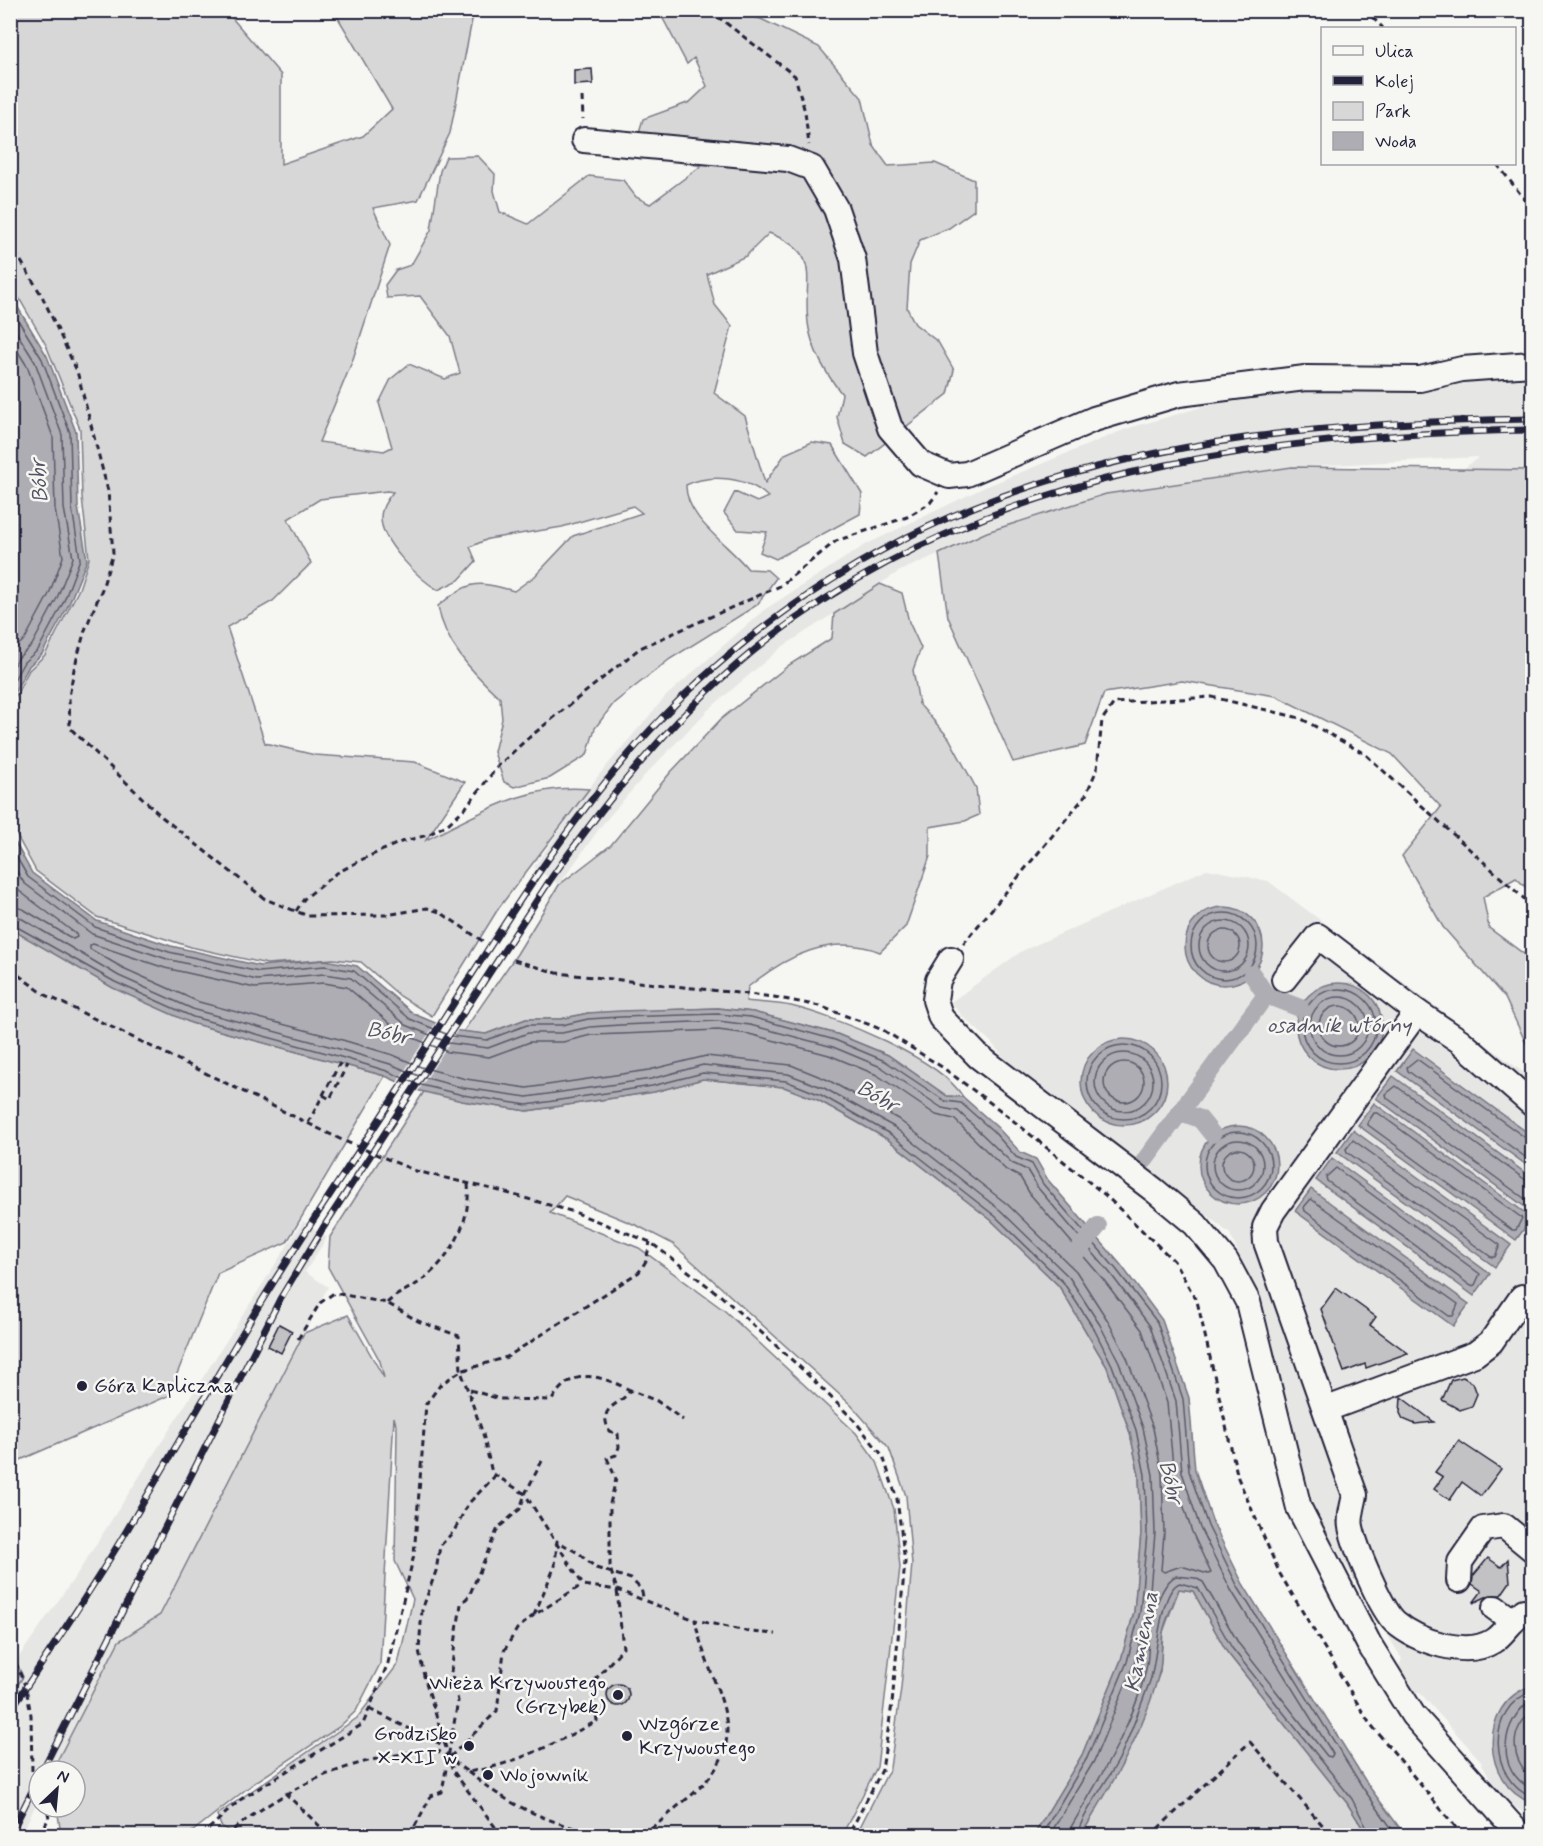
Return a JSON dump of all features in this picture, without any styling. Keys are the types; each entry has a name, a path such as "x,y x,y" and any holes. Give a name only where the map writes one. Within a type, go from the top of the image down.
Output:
{"lane":[{"path":"584,140 788,159 812,168 836,209 853,259 866,353 891,428 921,464 949,476 967,474 1094,419 1179,394 1305,378 1420,379 1462,369 1533,364"},
{"path":"1284,979 1318,936 1417,1012 1460,1041 1533,1104"},
{"path":"951,959 938,980 935,1000 941,1018 978,1056 1195,1224 1226,1261 1248,1302 1299,1508 1369,1644 1413,1714 1521,1836"},
{"path":"1417,1012 1273,1211 1265,1227 1266,1242 1327,1409 1355,1496 1350,1526 1377,1595 1394,1621 1434,1644 1468,1647 1493,1641 1520,1612"},
{"path":"1327,1409 1474,1354 1491,1342 1529,1293"},
{"path":"1459,1580 1460,1562 1483,1529 1504,1526 1533,1549"}],"path":[{"path":"709,10 795,76 804,112 812,168"},
{"path":"1365,10 1382,27"},
{"path":"1498,165 1533,209"},
{"path":"10,243 42,296 77,371 108,491 112,553 74,669 69,697 70,728 162,817 265,899 308,916 386,915 427,908 440,912 484,942"},
{"path":"296,911 304,899 335,874 401,842 428,835 448,824 467,806 498,766 526,740 640,648 780,586 836,541 907,517 930,503 949,476"},
{"path":"951,959 1086,795 1097,769 1102,720 1114,703 1212,697 1300,718 1365,754 1533,906"},
{"path":"514,960 557,973 774,997 819,1006 860,1021 900,1040 942,1067 1000,1110 1104,1194 1174,1261 1197,1301 1238,1478 1280,1574 1368,1721 1463,1836"},
{"path":"10,969 44,994 318,1128 416,1171 574,1212 650,1242 720,1296 803,1370 854,1420 883,1456 894,1488 905,1562 892,1704 882,1770 848,1836"},
{"path":"308,1123 340,1063"},
{"path":"323,1095 330,1099 347,1065"},
{"path":"387,1303 437,1266 454,1244 466,1220 469,1203 468,1183"},
{"path":"201,1836 240,1800 363,1724 388,1663 414,1555 426,1404 441,1384 461,1371 507,1357 639,1272 646,1261 650,1242"},
{"path":"298,1339 320,1303 334,1293 387,1303 418,1321 459,1336 461,1371 469,1390 492,1473 525,1494 583,1585"},
{"path":"469,1390 500,1399 552,1400 559,1388 579,1377 598,1375 657,1401 683,1420"},
{"path":"468,1772 502,1766 597,1721 592,1682 623,1648 617,1590 611,1571 608,1542 610,1504 616,1479 607,1458 616,1455 619,1447 618,1434 609,1431 606,1416 609,1408 626,1397 630,1390"},
{"path":"416,1836 415,1826 431,1796 442,1792 449,1759 458,1701 451,1671 461,1604 469,1596 498,1528 520,1509 542,1461"},
{"path":"496,1475 468,1504 454,1531 440,1546 436,1571 422,1610 419,1650 453,1771 502,1836"},
{"path":"556,1541 580,1554 596,1568 631,1579 641,1589 644,1600"},
{"path":"534,1615 555,1566 556,1541"},
{"path":"449,1759 496,1711 504,1651 517,1629 534,1615 583,1585 617,1590 695,1620 750,1632 776,1634"},
{"path":"10,1591 16,1614 12,1653 26,1688 31,1715 32,1759"},
{"path":"620,1836 639,1834 662,1822 706,1785 725,1752 728,1732 725,1704 701,1650 695,1620"},
{"path":"369,1709 444,1745"},
{"path":"1150,1836 1250,1742 1332,1836"},
{"path":"225,1836 256,1810 301,1784 360,1763 428,1750 439,1751 513,1805 539,1817 603,1836"},
{"path":"285,1793 330,1836"},
{"path":"39,1836 48,1819"}],"shaded area":[{"path":"1532,378 1532,853 1421,501 1479,457 1292,467 1106,494 987,532 900,571 782,647 708,710 646,774 601,826 559,885 534,867 598,776 666,696 764,610 865,545 985,487 1126,429 1257,391 1377,389"},
{"path":"1207,869 1268,881 1532,1079 1532,1818 1510,1804 1492,1782 1480,1760 1421,1694 1411,1691 1398,1669 1402,1659 1317,1518 1288,1412 1267,1321 1230,1234 1150,1169 1018,1074 990,1041 962,1016 951,1002 1022,951"},
{"path":"303,1221 327,1238 305,1272 328,1287 160,1615 119,1641 58,1759 27,1759 29,1819 21,1835 11,1836 11,1668 77,1574"}],"green space":[{"path":"10,11 226,11 281,75 281,164 363,136 392,109 334,11 493,11 473,15 450,133 418,200 373,208 390,245 352,362 319,442 384,451 392,447 379,403 391,379 409,364 445,379 460,373 450,336 420,296 387,298 385,285 396,270 411,265 431,230 440,171 446,157 478,156 495,174 494,191 500,212 528,224 589,176 623,180 636,197 650,204 701,166 633,152 643,119 690,102 707,86 694,58 687,64 659,11 729,11 761,19 819,47 862,98 873,145 888,166 935,163 974,180 974,210 949,228 920,240 910,264 907,308 915,324 938,342 954,370 948,394 867,457 845,444 837,417 842,394 821,363 811,338 807,312 807,272 805,261 798,251 787,242 769,233 746,256 707,274 715,305 732,326 714,393 745,416 765,483 785,454 812,442 832,445 862,494 860,514 776,559 760,552 767,532 738,530 724,513 735,492 757,502 768,497 760,490 740,481 717,478 686,485 693,509 709,530 748,569 767,570 776,578 757,605 670,659 614,703 595,728 587,755 550,778 514,787 504,782 494,752 502,719 500,698 470,668 453,645 441,620 438,606 465,587 473,585 490,585 514,591 535,576 573,536 642,513 633,506 562,527 488,539 470,547 476,561 459,580 438,590 402,558 382,527 381,514 393,492 320,499 288,519 311,563 273,601 227,627 265,743 315,755 415,762 465,782 426,840 485,810 524,795 566,788 589,789 498,909 432,1016 400,996 361,962 333,959 267,964 191,947 97,917 36,871 11,825 11,705 29,670 45,655 79,589 89,559 82,497 80,429 46,345 11,284"},
{"path":"1292,467 1532,470 1532,893 1516,878 1483,897 1489,928 1532,960 1532,1056 1505,998 1443,927 1402,856 1441,807 1392,754 1276,696 1182,681 1104,693 1085,745 1013,762 948,617 939,554 987,532 1106,494"},
{"path":"880,584 902,593 909,622 921,648 913,670 919,704 949,738 976,788 979,815 965,821 930,827 930,856 906,926 880,952 844,945 810,951 778,966 748,987 746,1001 791,1006 859,1029 933,1068 963,1097 947,1096 888,1055 837,1034 753,1012 718,1008 588,1013 561,1019 526,1019 486,1034 463,1032 517,954 559,885 611,845 670,773 721,719 789,665 832,638 834,614"},
{"path":"10,926 16,932 191,1023 385,1076 287,1242 218,1273 168,1396 11,1464"},
{"path":"703,1079 784,1087 818,1100 887,1139 991,1220 1059,1286 1107,1367 1130,1433 1139,1475 1141,1533 1134,1612 1121,1660 1082,1755 1034,1835 856,1835 890,1768 901,1688 912,1564 906,1496 889,1448 851,1405 673,1244 638,1226 565,1196 550,1213 639,1248 725,1311 856,1433 877,1462 894,1509 900,1567 877,1767 842,1835 237,1836 221,1826 217,1815 357,1718 398,1664 413,1599 395,1561 397,1429 394,1417 380,1664 356,1711 339,1727 254,1783 188,1835 61,1835 59,1819 87,1819 87,1759 58,1759 119,1641 160,1615 304,1333 348,1315 384,1378 380,1361 328,1267 330,1237 425,1090 462,1101 527,1111 654,1092"},
{"path":"1179,1589 1193,1591 1227,1652 1347,1803 1367,1835 1081,1836 1124,1761 1143,1715 1160,1672 1163,1632"},
{"path":"10,1591 17,1614 12,1653 23,1677 11,1695"}],"water":[{"name":"Bóbr","path":"11,296 47,356 76,432 78,507 87,560 69,604 42,654 29,666 11,699"},
{"path":"10,833 32,873 97,921 171,946 260,966 325,960 357,966 414,1014 452,1030 486,1034 526,1019 561,1019 588,1013 620,1011 718,1008 753,1012 837,1034 888,1055 947,1096 963,1097 997,1127 1020,1152 1036,1159 1048,1180 1121,1265 1162,1320 1189,1398 1195,1470 1213,1523 1243,1584 1368,1785 1405,1835 1367,1835 1347,1803 1227,1652 1193,1591 1179,1589 1164,1626 1160,1668 1153,1695 1136,1737 1104,1797 1081,1835 1034,1835 1082,1755 1121,1660 1134,1612 1141,1533 1139,1475 1130,1433 1107,1367 1059,1286 991,1220 887,1139 818,1100 784,1087 703,1079 654,1092 527,1111 462,1101 416,1090 385,1076 191,1023 113,988 16,932 11,926"},
{"name":"osadnik wtórny","path":"1224,907 1239,910 1256,924 1263,946 1260,961 1246,978 1224,985 1209,982 1192,968 1185,946 1188,931 1202,914"},
{"name":"osadnik wtórny","path":"1339,983 1363,990 1375,1002 1382,1026 1375,1050 1363,1062 1339,1069 1315,1062 1303,1050 1296,1026 1303,1002 1315,990"},
{"path":"1124,1039 1140,1043 1154,1052 1163,1066 1167,1082 1163,1098 1154,1112 1140,1121 1124,1125 1108,1121 1094,1112 1085,1098 1081,1082 1085,1066 1094,1052 1108,1043"},
{"path":"1413,1049 1532,1136 1532,1169 1397,1071"},
{"path":"1393,1076 1532,1178 1532,1212 1376,1098"},
{"path":"1374,1103 1532,1218 1516,1240 1358,1125"},
{"path":"1238,1126 1253,1129 1270,1143 1277,1165 1274,1180 1260,1197 1238,1204 1223,1201 1206,1187 1199,1165 1202,1150 1216,1133"},
{"path":"1353,1130 1511,1245 1495,1267 1337,1152"},
{"path":"1332,1158 1490,1274 1474,1296 1316,1180"},
{"path":"1311,1189 1469,1304 1453,1326 1295,1211"},
{"path":"1532,1686 1532,1803 1515,1793 1503,1779 1495,1762 1492,1744 1494,1725 1502,1708 1514,1695"}],"pier":[{"path":"437,1021 459,1028 417,1093 396,1084"}],"building":[{"path":"592,69 593,84 574,85 574,70"},
{"path":"1336,1288 1376,1317 1370,1325 1408,1353 1366,1368 1365,1364 1344,1372 1321,1309"},
{"path":"279,1324 292,1331 281,1353 268,1346"},
{"path":"1463,1377 1473,1383 1477,1394 1472,1406 1460,1410 1442,1400 1451,1380"},
{"path":"1401,1397 1434,1422 1415,1424 1403,1419 1400,1413"},
{"path":"1459,1441 1501,1469 1481,1496 1462,1482 1450,1500 1434,1489 1443,1477 1435,1472"},
{"path":"1488,1558 1501,1567 1508,1559 1510,1582 1501,1595 1490,1595 1473,1603 1482,1591 1472,1584 1473,1576"},
{"name":"Wieża Krzywoustego (Grzybek)","path":"618,1684 626,1687 629,1695 626,1703 618,1706 610,1703 607,1695 610,1687"}],"waterway":[{"path":"1252,974 1266,995 1300,1008"},
{"path":"1145,1160 1266,995"},
{"path":"1181,1112 1200,1119 1212,1134"},
{"path":"1079,1250 1098,1226"}],"railway":[{"path":"10,1711 108,1562 279,1273 539,872 601,787 635,747 670,709 748,639 834,578 880,552 974,507 1041,483 1109,464 1179,449 1248,438 1319,429 1390,424 1532,419"},
{"path":"48,1759 280,1299 323,1228 550,880 574,847 650,752 677,722 736,666 767,640 852,582 942,536 1035,500 1131,473 1229,454 1329,441 1430,433 1532,430"},
{"path":"10,1835 27,1801"}],"place":[{"name":"Góra Kapliczna","path":"82,1386"},
{"name":"Wieża Krzywoustego (Grzybek)","path":"618,1695"},
{"name":"Wzgórze Krzywoustego","path":"627,1736"},
{"name":"Grodzisko X-XII w","path":"469,1746"},
{"name":"Wojownik","path":"488,1775"}],"water label":[{"name":"Kamienna","path":"1142,1642"}]}
